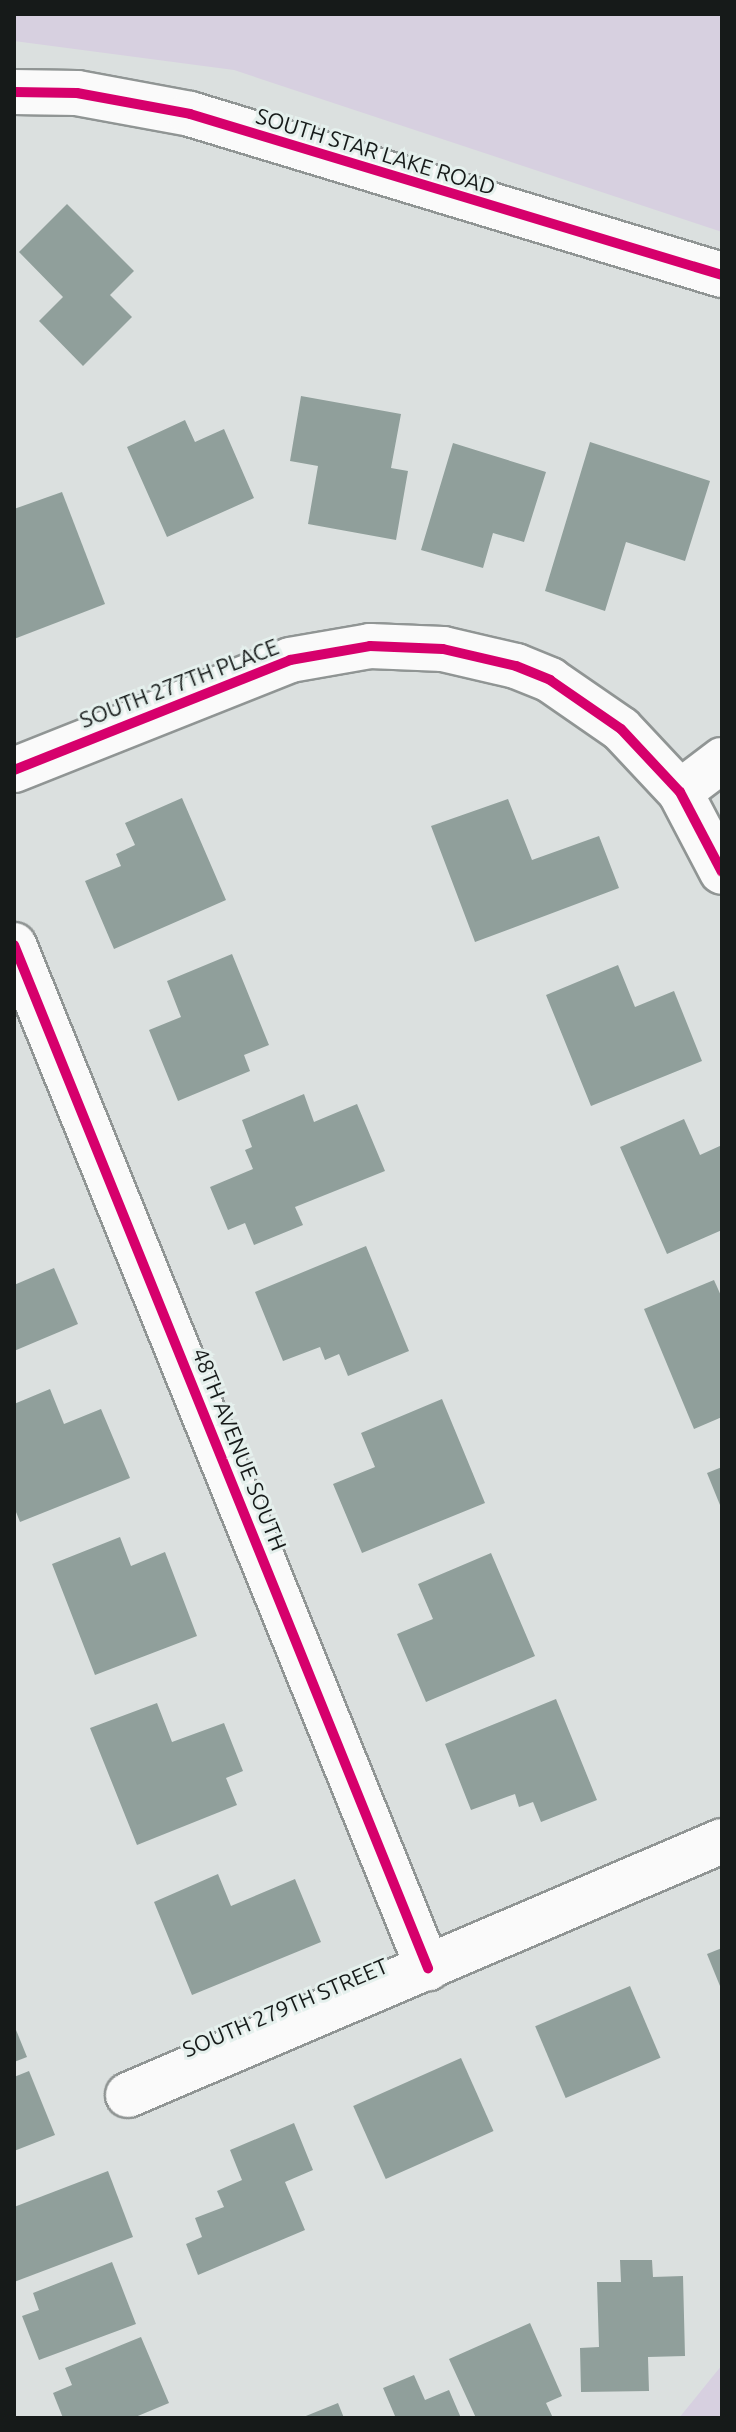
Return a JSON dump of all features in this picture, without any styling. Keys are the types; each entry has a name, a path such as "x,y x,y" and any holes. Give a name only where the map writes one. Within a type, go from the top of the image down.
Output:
{"street":[{"name":"SOUTH STAR LAKE ROAD","path":"14,92 77,93 190,114 722,275"},
{"name":"SOUTH 277TH PLACE","path":"14,770 251,673 326,652 370,646 443,649 504,663 550,680 621,729 680,792 722,872"},
{"path":"680,792 722,760"},
{"name":"48TH AVENUE SOUTH","path":"14,945 428,1968"},
{"name":"SOUTH 279TH STREET","path":"128,2095 722,1841"}],"shaded area":[{"path":"14,14 722,14 722,232 234,70 14,41"},
{"path":"722,2365 722,2418 679,2418"}],"building":[{"path":"67,204 134,271 110,295 132,317 83,366 39,321 63,297 19,252"},
{"path":"301,396 401,414 391,468 408,471 396,540 308,524 318,466 290,461"},
{"path":"185,420 195,442 224,429 254,498 167,537 127,447"},
{"path":"590,442 710,481 685,561 626,542 605,611 545,591"},
{"path":"453,443 546,472 524,542 493,533 483,568 421,550"},
{"path":"62,492 105,604 14,639 14,509"},
{"path":"182,798 226,900 114,949 85,881 121,866 116,854 135,845 125,823"},
{"path":"508,799 532,860 599,836 619,888 475,942 431,826"},
{"path":"232,954 269,1045 244,1055 250,1071 178,1101 149,1030 181,1017 167,981"},
{"path":"618,965 635,1007 674,991 702,1061 591,1106 546,995"},
{"path":"304,1094 314,1122 357,1104 385,1171 295,1207 303,1225 254,1245 245,1223 228,1230 210,1187 253,1169 245,1150 252,1147 242,1120"},
{"path":"684,1119 700,1155 722,1145 722,1230 667,1254 620,1147"},
{"path":"366,1246 409,1351 348,1376 339,1354 325,1360 320,1347 283,1361 255,1292"},
{"path":"54,1268 78,1324 14,1351 14,1285"},
{"path":"714,1280 722,1298 722,1417 694,1429 644,1309"},
{"path":"50,1389 64,1424 101,1409 130,1478 20,1522 14,1507 14,1404"},
{"path":"442,1399 485,1503 362,1553 333,1484 375,1467 361,1433"},
{"path":"722,1467 722,1510 707,1473"},
{"path":"120,1537 131,1566 165,1552 197,1636 95,1675 52,1564"},
{"path":"491,1553 535,1656 426,1702 397,1634 433,1619 418,1584"},
{"path":"556,1699 597,1800 541,1822 533,1802 519,1807 515,1794 471,1810 445,1744"},
{"path":"157,1703 172,1742 224,1723 243,1771 226,1778 237,1805 137,1845 90,1728"},
{"path":"218,1874 231,1906 295,1879 321,1942 192,1995 154,1902"},
{"path":"722,1948 722,1991 707,1954"},
{"path":"630,1986 660,2058 566,2098 535,2026"},
{"path":"14,2025 27,2057 14,2062"},
{"path":"461,2058 494,2131 386,2179 353,2106"},
{"path":"29,2071 55,2135 14,2151 14,2077"},
{"path":"294,2123 313,2170 285,2182 305,2230 198,2275 186,2244 202,2237 195,2218 224,2207 217,2191 242,2180 230,2150"},
{"path":"108,2171 133,2237 14,2282 14,2207"},
{"path":"620,2260 652,2260 653,2277 683,2276 685,2356 648,2357 649,2391 581,2392 580,2348 599,2347 597,2282 621,2282"},
{"path":"112,2262 136,2324 39,2360 22,2316 39,2310 33,2293"},
{"path":"530,2323 562,2396 546,2403 553,2418 476,2418 449,2359"},
{"path":"141,2337 169,2403 133,2418 63,2418 53,2393 72,2385 65,2368"},
{"path":"414,2375 425,2400 449,2390 461,2418 390,2418 395,2416 383,2388"},
{"path":"338,2403 344,2418 301,2418"}],"cycle path":[{"path":"14,92 77,93 190,114 722,275"},
{"path":"14,770 290,660 370,646 443,649 516,666 550,680 621,729 680,792 722,872"},
{"path":"14,945 428,1968"}]}
